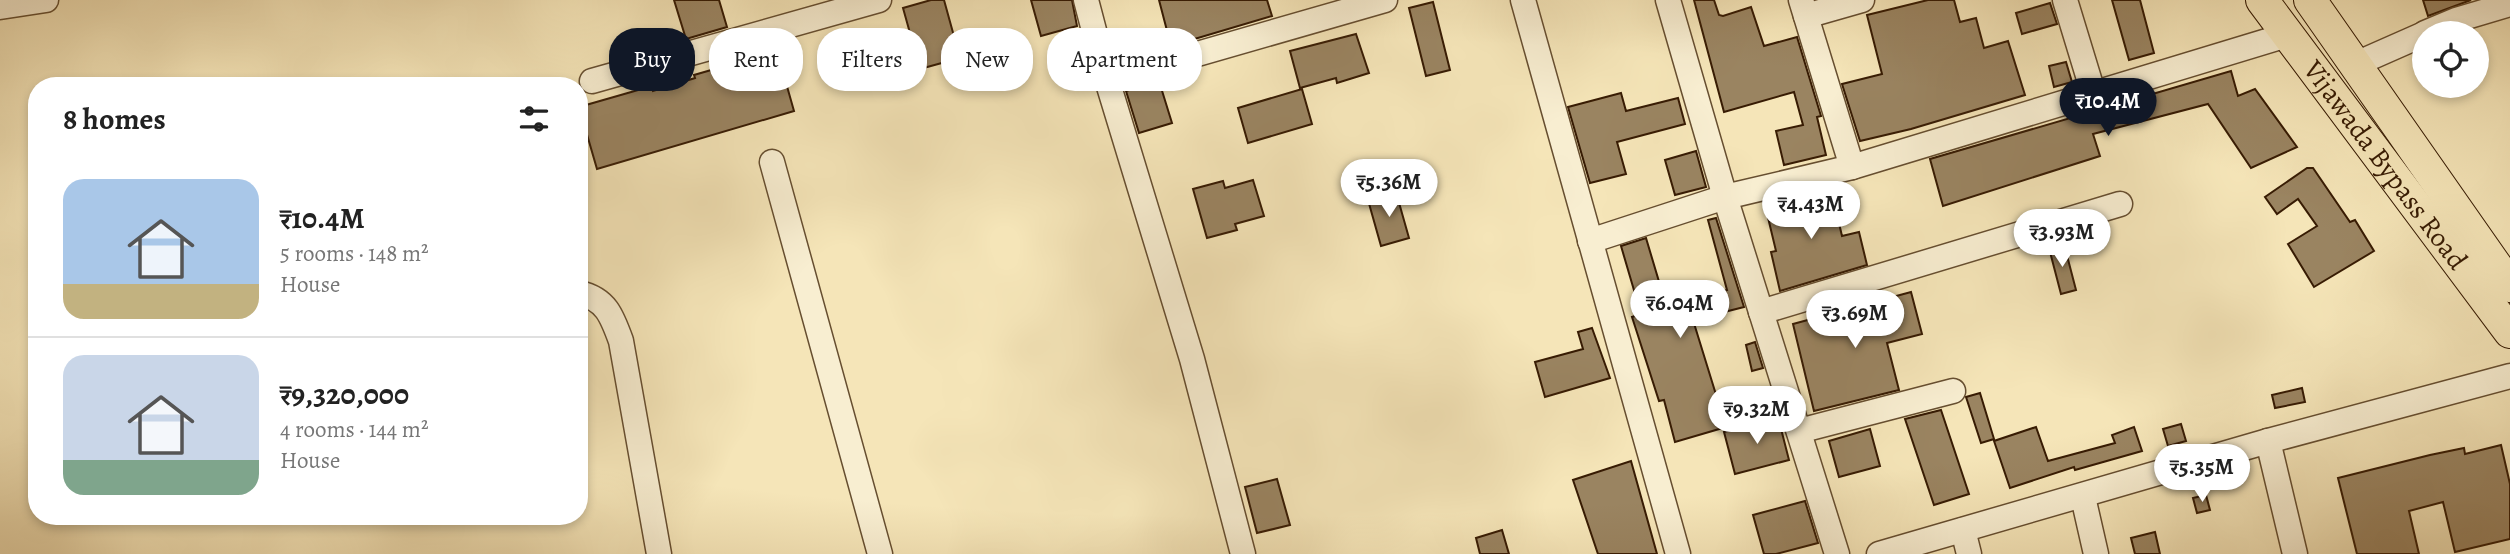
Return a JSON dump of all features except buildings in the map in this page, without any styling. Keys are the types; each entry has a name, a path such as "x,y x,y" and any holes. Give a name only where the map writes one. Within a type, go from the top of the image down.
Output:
{"main road":[{"name":"Vijawada Bypass Road","path":"2263,0 2510,332"},
{"name":"Vijawada Bypass Road","path":"2310,0 2510,286"}],"street":[{"path":"0,7 46,0"},
{"path":"592,81 838,6 879,0"},
{"path":"1086,0 1093,28"},
{"path":"1202,53 1385,0"},
{"path":"1523,0 1678,554"},
{"path":"1668,0 1725,197 1837,554"},
{"path":"1852,167 1803,8 1862,0"},
{"path":"2065,0 2094,92"},
{"path":"2453,10 2510,4"},
{"path":"1590,241 1725,197 1852,167 2287,35"},
{"path":"2356,64 2412,40"},
{"path":"1110,91 1192,359 1243,554"},
{"path":"772,162 880,554"},
{"path":"1761,312 2120,204"},
{"path":"588,295 611,311 621,341 659,554"},
{"path":"1878,554 1966,542 2083,498 2268,442 2510,376"},
{"path":"1799,431 1954,391"},
{"path":"2268,442 2295,554"},
{"path":"2083,498 2096,554"}]}
